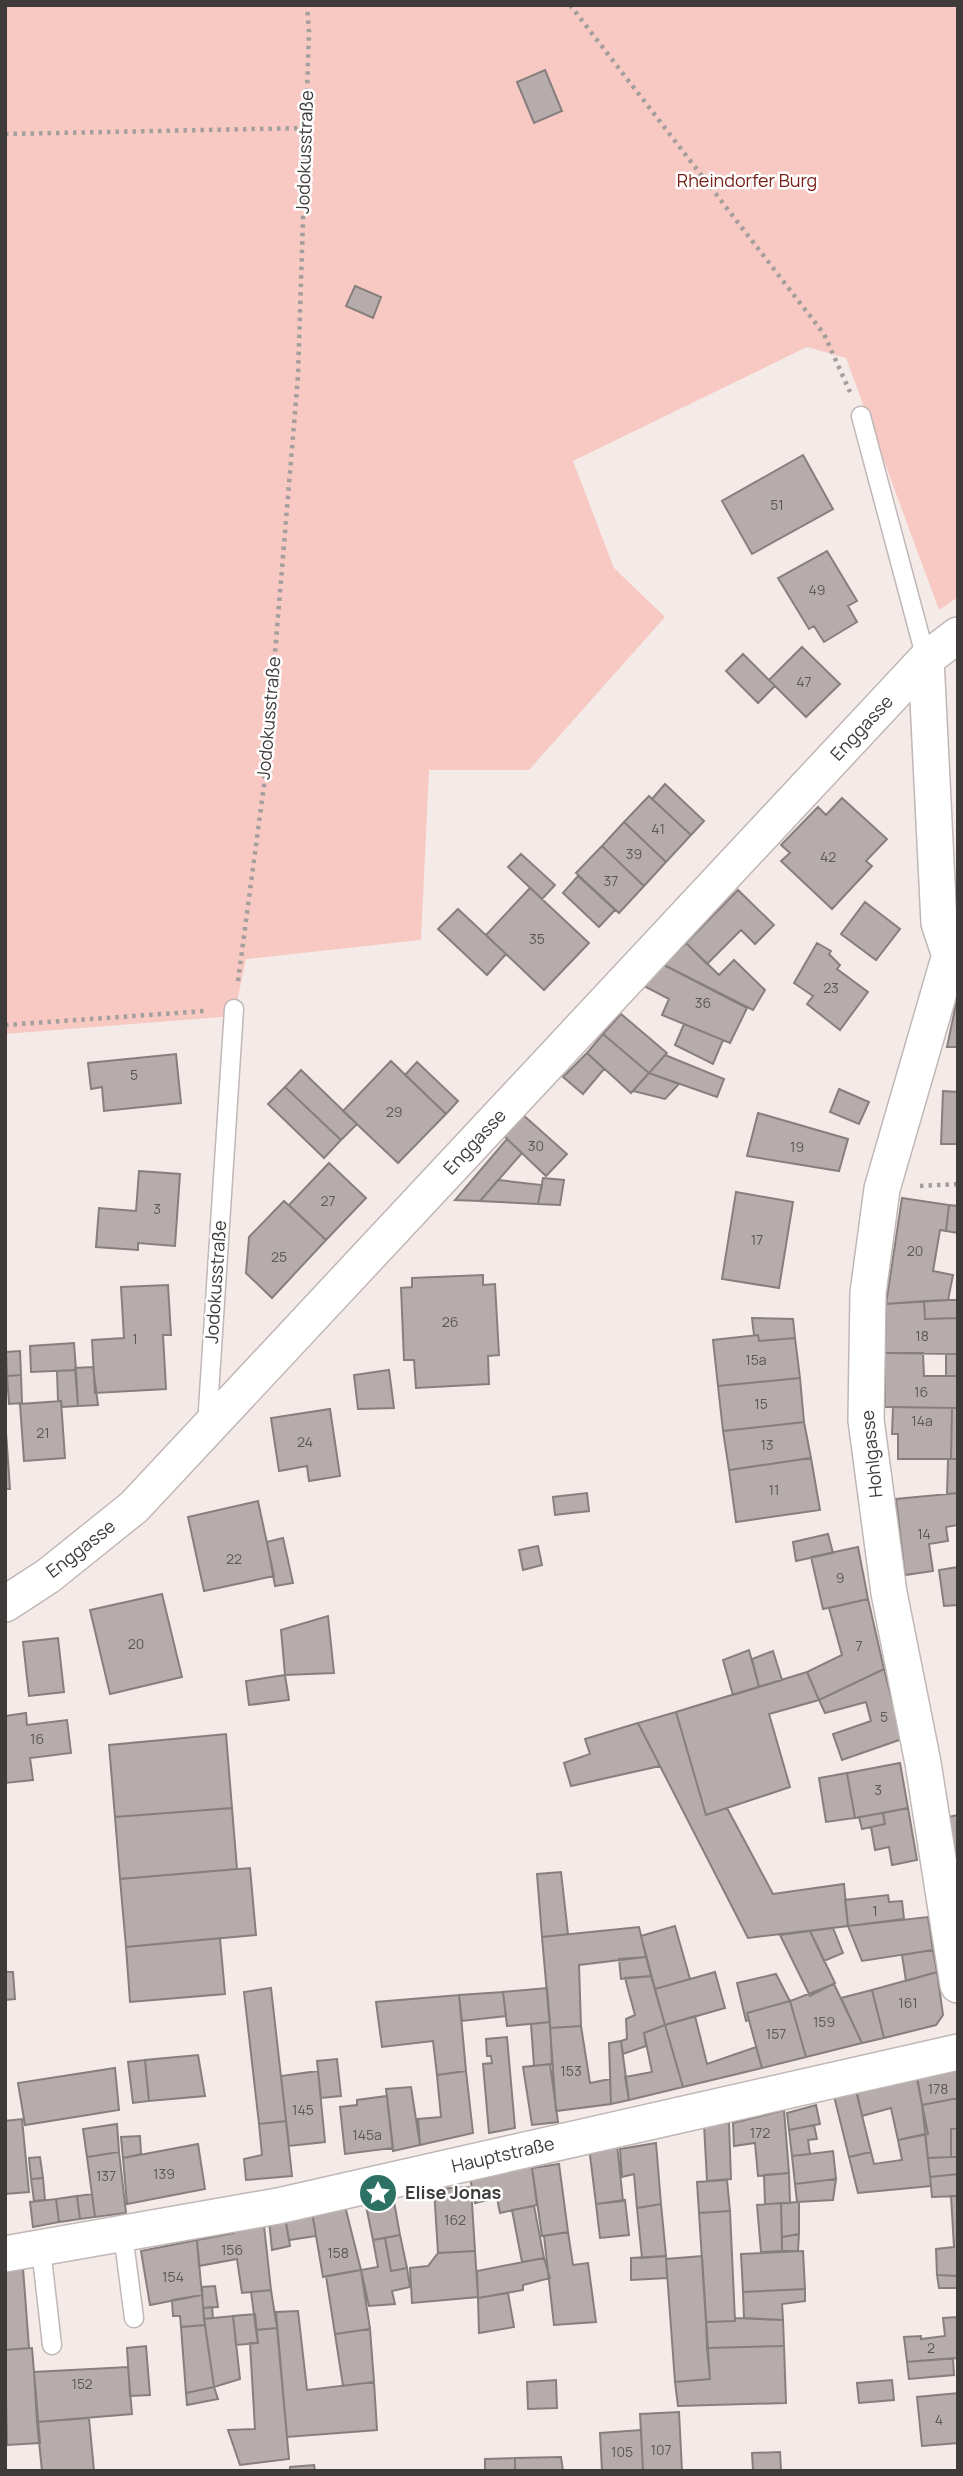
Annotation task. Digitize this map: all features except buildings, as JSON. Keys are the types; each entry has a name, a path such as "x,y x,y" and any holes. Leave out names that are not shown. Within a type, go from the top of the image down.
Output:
{"street":[{"name":"Enggasse","path":"5,1604 48,1576 134,1507 926,659 958,635"},
{"path":"926,659 939,923 953,940"},
{"name":"Hohlgasse","path":"953,940 882,1189 868,1293 866,1420 889,1593 923,1763 958,1985"},
{"name":"Hauptstraße","path":"5,2254 278,2206 958,2052"}],"lane":[{"path":"861,416 926,659"},
{"name":"Jodokusstraße","path":"206,1429 234,1009"},
{"path":"122,2234 134,2318"},
{"path":"41,2249 52,2345"}],"path":[{"name":"Jodokusstraße","path":"234,1009 264,785 297,390 306,128 307,5"},
{"path":"570,5 824,334 861,416"},
{"path":"5,134 306,128"},
{"path":"5,1025 234,1009"}],"green space":[{"name":"Rheindorfer Burg","path":"5,5 958,5 958,597 939,610 846,358 807,347 573,461 614,568 665,617 529,770 429,770 421,940 246,959 234,1016 5,1034"}],"place":[{"name":"Elise Jonas","path":"378,2193"}]}
